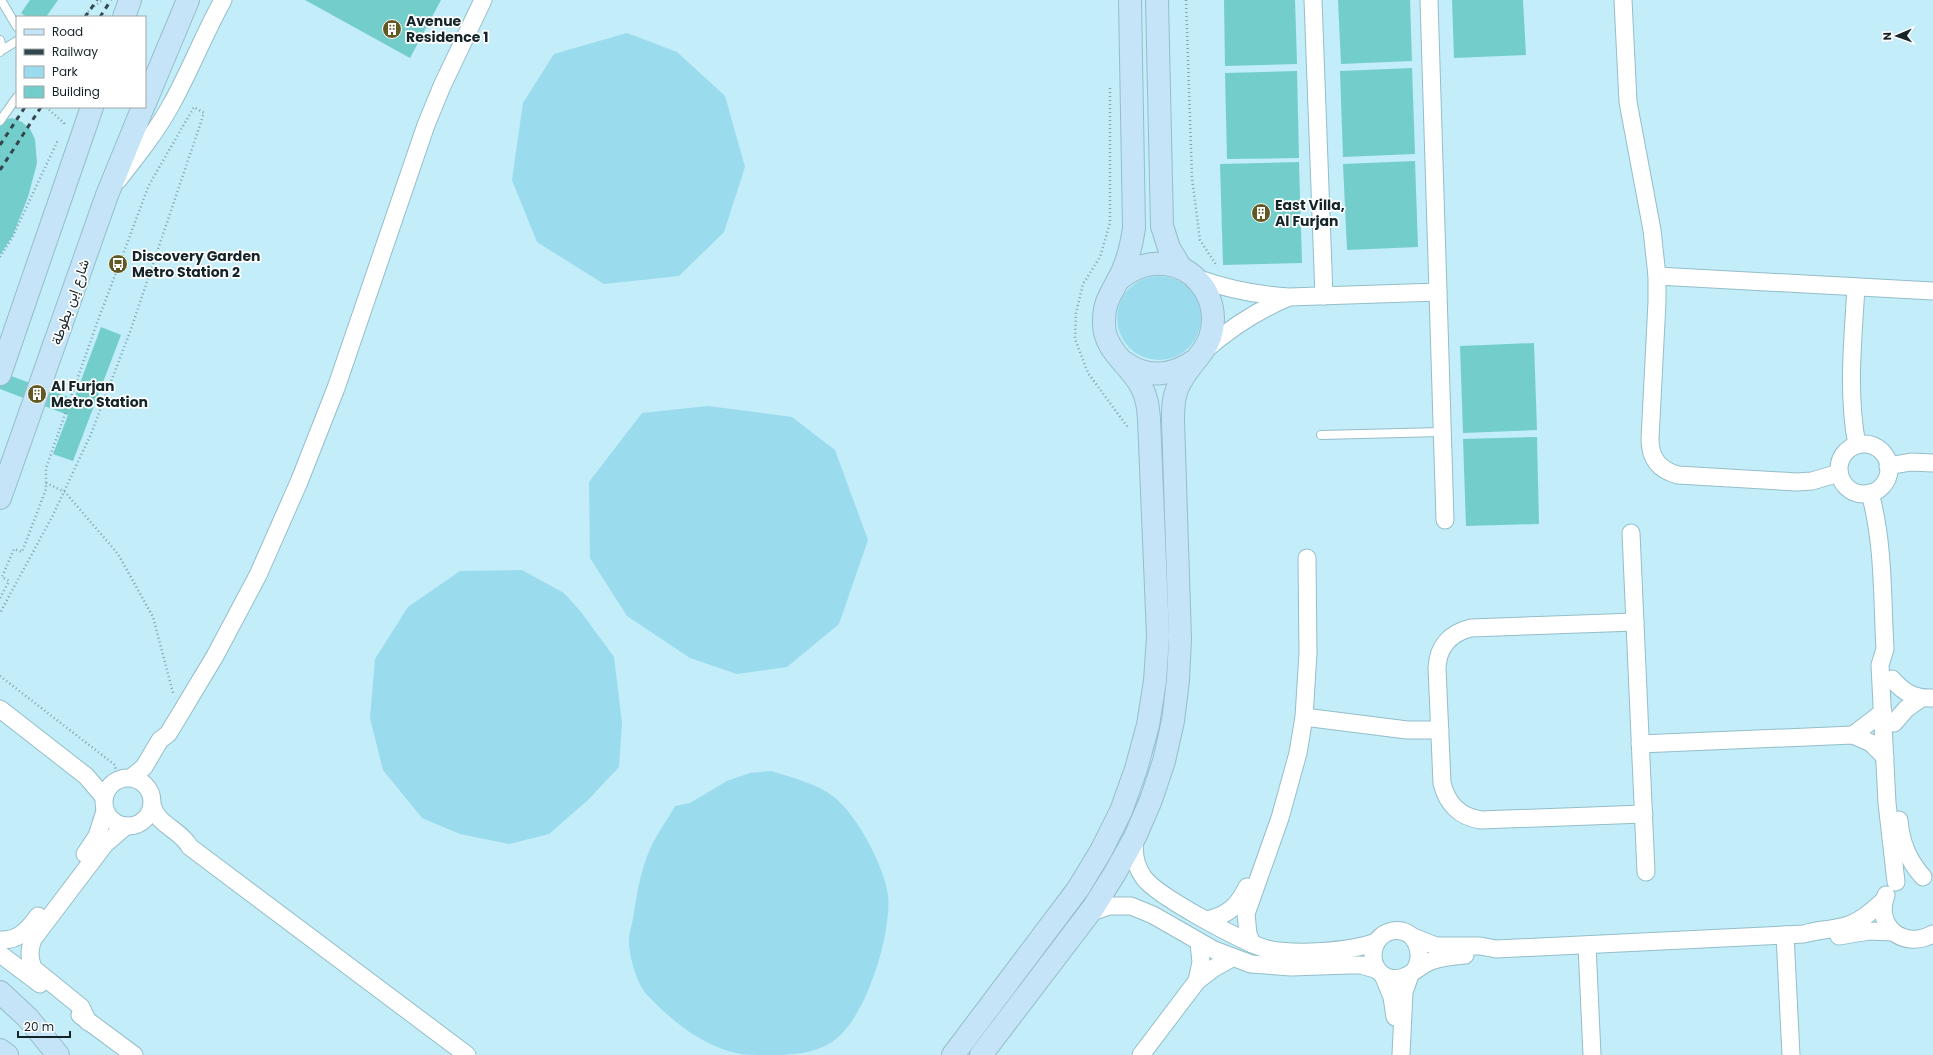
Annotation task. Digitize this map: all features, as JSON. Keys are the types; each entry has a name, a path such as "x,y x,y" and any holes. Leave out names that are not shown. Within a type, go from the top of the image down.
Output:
{"street":[{"path":"124,16 130,0"},
{"path":"146,101 188,0"},
{"path":"107,195 144,148 171,105 207,28 223,0"},
{"path":"0,940 12,940 28,930 93,843 100,829 104,804 111,784 144,767 160,740 168,734 179,716 215,656 244,602 287,509 353,340 426,125 442,86 483,0"},
{"path":"952,1055 1078,889 1101,851 1121,811 1136,769 1148,725 1155,681 1158,636 1147,400 1141,385 1108,341 1104,325 1104,309 1109,294 1118,280 1129,255 1134,228 1130,0"},
{"path":"980,1055 1088,913 1115,873 1135,837 1151,800 1164,760 1173,720 1178,680 1180,639 1173,420 1174,401 1178,387 1199,356 1212,331 1214,320 1209,297 1169,248 1162,226 1157,0"},
{"path":"1313,0 1324,296"},
{"path":"1429,0 1441,432 1445,520"},
{"path":"1623,0 1628,102 1652,230 1657,276 1650,439 1651,452 1656,463 1666,471 1678,475 1812,481 1839,473"},
{"name":"شارع إبن بطوطة","path":"0,498 107,195 144,108"},
{"path":"1,372 90,110"},
{"path":"1118,280 1132,270 1148,264 1170,264 1188,273 1232,290 1251,294 1289,297 1438,292"},
{"path":"1657,276 1933,291"},
{"path":"1856,287 1851,389 1853,427 1857,445"},
{"path":"1117,354 1136,370 1155,374 1173,372 1199,356 1234,326 1264,308 1289,297"},
{"path":"1865,444 1873,446 1886,458 1888,473 1882,486 1870,493 1856,493 1850,490 1845,486 1839,473 1841,459 1845,453 1857,445 1865,444"},
{"path":"1888,466 1910,462 1933,463"},
{"path":"1870,493 1876,516 1880,545 1885,649 1880,665 1889,717 1896,882"},
{"path":"1631,533 1646,872"},
{"path":"1252,944 1248,934 1246,914 1259,880 1263,862 1280,818 1290,786 1304,717 1308,653 1307,558"},
{"path":"1635,622 1471,628 1453,634 1440,649 1437,658 1440,730 1444,791 1447,799 1458,812 1473,819 1481,820 1644,814"},
{"path":"1885,649 1891,660 1892,679 1885,757 1892,802 1904,848 1915,868 1928,880"},
{"path":"1892,679 1905,692 1927,698"},
{"path":"1640,744 1853,735 1927,698"},
{"path":"0,709 86,776 114,822 130,826 149,827 180,845 190,847"},
{"path":"1304,717 1407,730 1440,730"},
{"path":"88,1022 81,1006 34,968 30,959 30,949 33,939 105,844 130,826 146,818 151,797 152,771 168,744 168,734"},
{"path":"1853,735 1871,743 1885,757"},
{"path":"124,778 139,780 151,797 161,821 181,836 190,847 467,1055"},
{"path":"1135,837 1135,858 1143,877 1149,885 1207,920 1252,944 1274,950 1296,952 1355,948 1376,942"},
{"path":"1207,920 1225,914 1234,909 1263,862"},
{"path":"1088,913 1109,906 1131,906 1142,910 1200,943 1232,958 1269,967 1361,965 1397,979 1442,958 1476,954 1496,949 1804,934 1842,927 1853,923 1872,911 1883,901 1886,894 1896,882 1909,876 1928,880"},
{"path":"1883,901 1884,918 1893,932"},
{"path":"1182,932 1192,911"},
{"path":"1401,1052 1396,1030 1392,997 1373,960 1373,947 1376,942 1386,932 1400,931 1436,946 1480,946 1496,949"},
{"path":"1804,934 1819,938 1869,931 1893,932 1908,940 1917,940 1933,934"},
{"path":"1785,935 1791,1055"},
{"path":"1401,1052 1404,992 1419,963 1420,949 1413,937"},
{"path":"1197,981 1201,962 1200,943"},
{"path":"1587,945 1592,1055"},
{"path":"0,954 88,1022 134,1055"},
{"path":"1141,1055 1197,981 1214,968 1232,958"},
{"path":"0,992 28,1018 58,1055"},
{"path":"0,1012 54,1055"},
{"path":"0,1050 7,1055"}],"lane":[{"path":"1,0 16,25"},
{"path":"0,40 1,51 16,42"},
{"path":"0,121 16,99"},
{"path":"1321,435 1441,432"}],"path":[{"path":"83,16 102,0"},
{"path":"1186,0 1192,178 1200,240 1232,290"},
{"path":"1110,80 1110,223 1100,257 1083,284 1076,313 1075,339 1088,373 1130,430 1132,435"},
{"path":"0,598 9,581 2,577 14,549 22,552 46,489 46,468 99,316 146,192 194,107 204,113 130,332 91,434 65,492 0,613"},
{"path":"47,108 64,124 64,128"},
{"path":"0,257 12,238 61,135"},
{"path":"46,483 65,492 118,554 153,617 179,716"},
{"path":"0,676 115,765 124,778"}],"green space":[{"path":"627,33 677,52 725,96 745,167 724,232 679,276 604,284 537,242 512,180 523,103 554,54"},
{"path":"1159,276 1175,279 1189,288 1198,302 1201,318 1198,334 1189,348 1175,357 1159,360 1143,357 1129,348 1120,334 1117,318 1120,302 1129,288 1143,279"},
{"path":"708,406 792,417 835,450 868,540 839,624 787,667 737,674 690,658 627,616 590,558 589,482 642,413"},
{"path":"522,570 564,593 581,612 614,657 622,723 619,767 588,800 549,834 509,844 460,834 422,818 383,770 370,718 375,659 408,607 460,571"},
{"path":"771,771 804,781 820,788 834,797 852,816 875,856 885,883 888,895 886,931 881,952 866,996 856,1015 844,1031 832,1042 818,1049 804,1053 781,1055 740,1054 728,1051 704,1041 663,1011 647,995 638,981 634,969 629,938 642,871 648,853 654,840 675,806 690,803 727,781 750,773"}],"building":[{"path":"30,0 58,0 47,16 26,16 21,13"},
{"name":"Avenue Residence 1","path":"305,0 441,0 410,58"},
{"path":"1224,0 1295,0 1297,64 1225,66"},
{"path":"1338,0 1410,0 1412,61 1341,64"},
{"path":"1452,0 1523,0 1526,55 1454,58"},
{"path":"1412,68 1415,154 1343,157 1340,71"},
{"path":"1297,71 1299,158 1227,159 1225,73"},
{"path":"12,118 22,122 30,129 35,139 37,163 28,197 13,235 0,255 0,121"},
{"path":"1415,161 1418,247 1347,250 1343,164"},
{"name":"East Villa, Al Furjan","path":"1299,162 1302,263 1223,265 1220,164"},
{"name":"Al Furjan Metro Station","path":"101,327 121,335 73,461 53,454 68,415 0,389 0,372 74,399"},
{"path":"1534,343 1537,430 1463,433 1460,346"},
{"path":"1537,437 1539,524 1466,526 1463,439"}],"railway":[{"path":"86,16 97,0"},
{"path":"101,16 111,0"},
{"path":"0,145 24,108"},
{"path":"0,170 40,108"}],"place":[{"name":"Avenue Residence 1","path":"392,29"},
{"name":"East Villa, Al Furjan","path":"1261,213"},
{"name":"Discovery Garden Metro Station 2","path":"118,264"},
{"name":"Al Furjan Metro Station","path":"37,394"}]}
